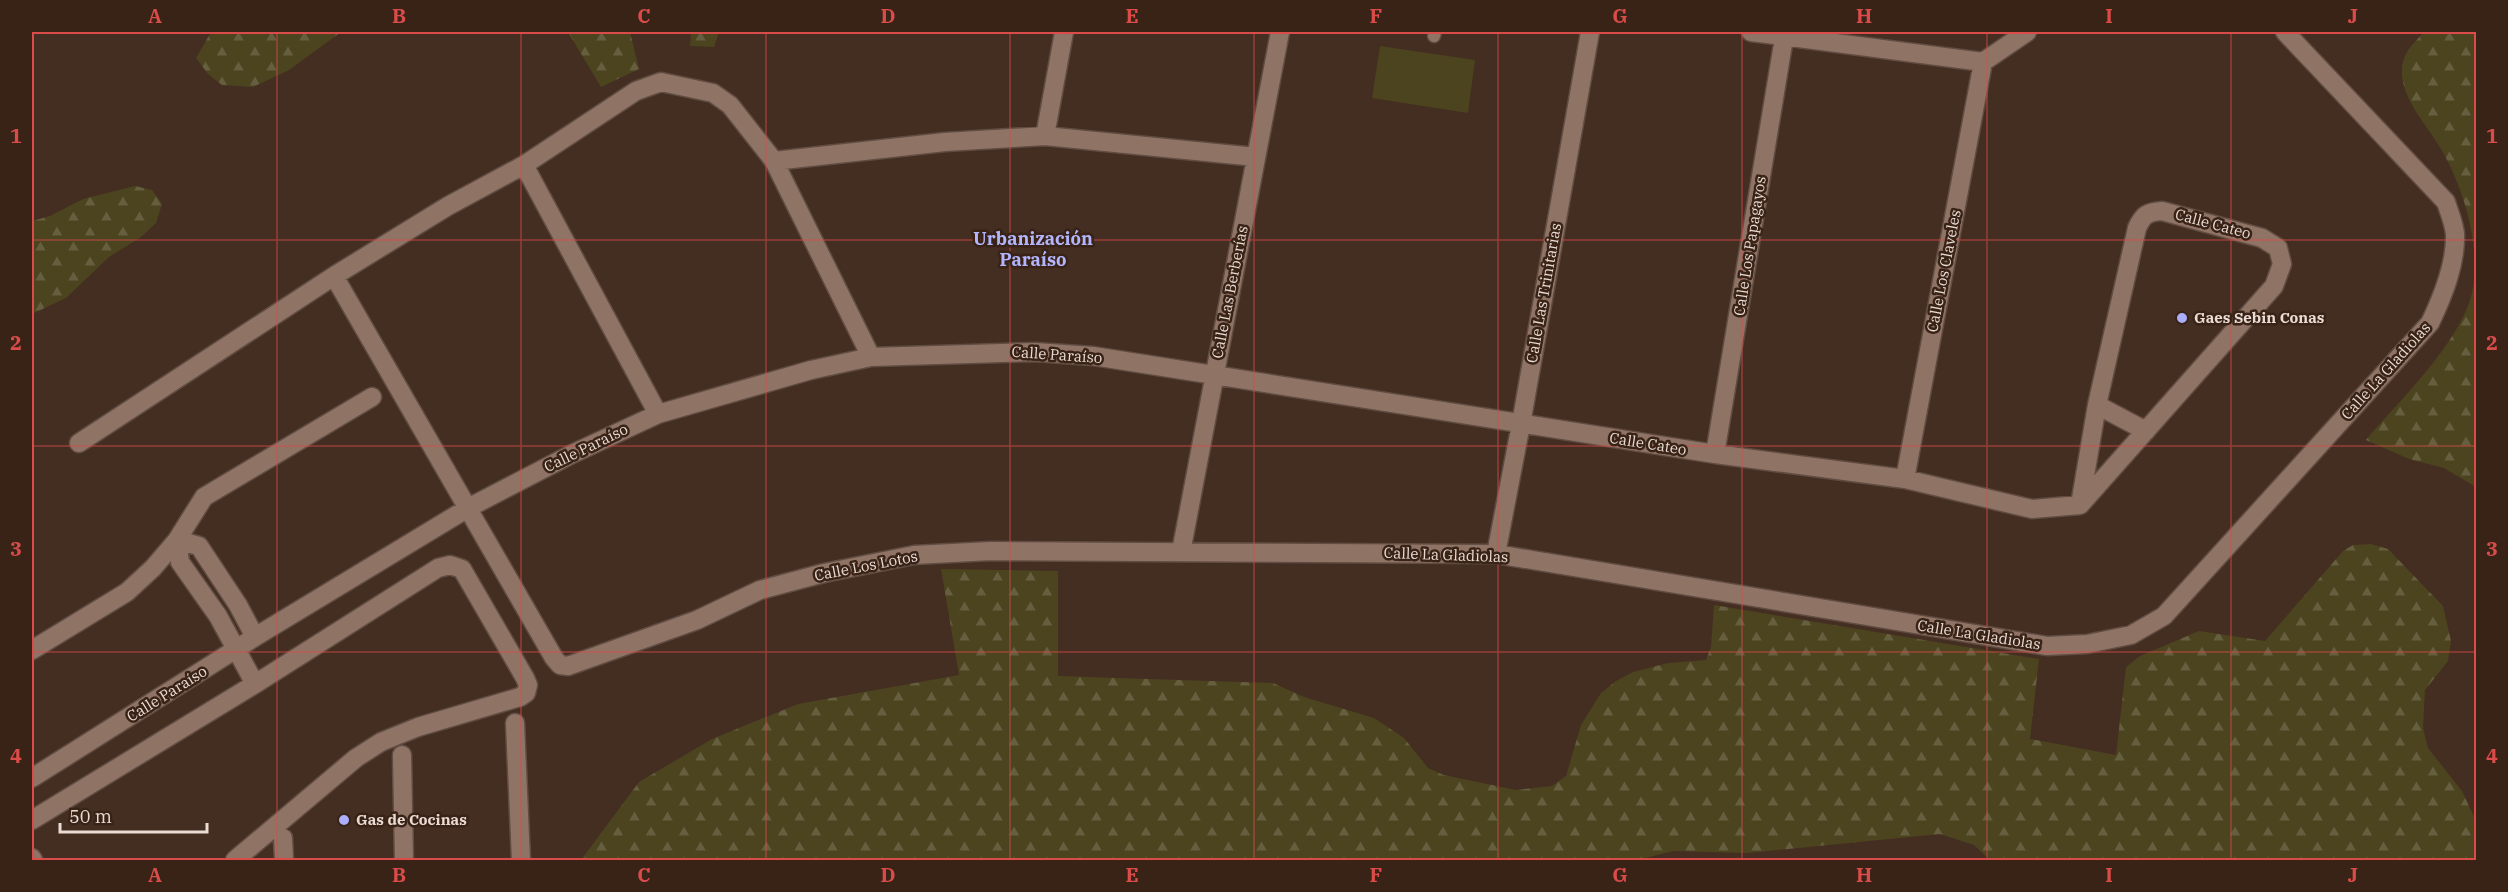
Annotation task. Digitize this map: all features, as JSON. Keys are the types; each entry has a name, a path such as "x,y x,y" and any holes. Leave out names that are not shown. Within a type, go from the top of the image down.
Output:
{"street":[{"path":"1045,136 1064,32"},
{"name":"Calle Las Berberías","path":"1181,552 1280,32"},
{"name":"Calle Las Trinitarias","path":"1496,554 1590,32"},
{"path":"1751,32 1983,62 2027,32"},
{"name":"Calle La Gladiolas","path":"1181,552 1496,554 2047,646 2087,644 2131,635 2164,615 2430,323 2443,296 2453,258 2455,232 2446,202 2285,32"},
{"name":"Calle Los Papagayos","path":"1715,454 1784,38"},
{"name":"Calle Los Claveles","path":"1905,479 1983,62"},
{"path":"79,443 334,276 448,206 524,165 636,91 661,82 713,93 730,105 774,161 871,357"},
{"path":"774,161 945,142 1045,136 1256,157"},
{"path":"524,165 658,414"},
{"name":"Calle Cateo","path":"1215,374 1715,454 1905,479 2032,509 2080,505 2274,286 2282,264 2278,248 2262,238 2162,211 2148,212 2137,228 2097,405 2080,505"},
{"path":"334,276 468,508"},
{"name":"Calle Paraíso","path":"32,778 255,637 468,508 572,454 658,414 811,370 871,357 1035,352 1093,356 1215,374"},
{"path":"32,648 127,592 153,568 177,540 204,496 372,397"},
{"path":"2097,405 2146,431"},
{"name":"Calle Los Lotos","path":"468,508 554,658 560,665 568,666 697,620 760,590 824,573 914,555 991,551 1181,552"},
{"path":"177,540 199,546 255,637"},
{"path":"177,540 180,562 218,616 255,684"},
{"path":"187,572 207,557"},
{"path":"32,820 255,684 438,568 450,565 462,569 528,685 526,693 520,698 418,727 381,742 356,758 235,861"},
{"path":"515,723 521,861"},
{"path":"402,755 404,861"},
{"path":"283,838 284,861"}],"green space":[{"path":"211,32 341,32 289,70 253,87 222,85 208,74 196,58"},
{"path":"568,32 630,32 639,69 601,87"},
{"path":"691,32 719,32 714,47 690,46"},
{"path":"2424,32 2476,32 2476,487 2444,468 2409,459 2366,440 2442,351 2455,332 2472,293 2475,257 2464,200 2441,149 2410,101 2403,80 2404,58"},
{"path":"1380,46 1475,60 1468,113 1372,98"},
{"path":"135,186 152,190 162,204 156,223 141,237 109,257 66,298 32,314 32,221 50,216 83,199"},
{"path":"2371,544 2388,549 2443,606 2451,641 2448,661 2425,690 2423,728 2428,748 2462,791 2476,821 2476,860 1990,860 1974,845 1940,834 1747,853 1673,851 1638,860 581,860 639,782 712,739 798,704 959,675 941,569 1058,571 1058,676 1273,683 1304,697 1374,718 1404,738 1428,768 1444,775 1516,790 1552,786 1566,776 1581,725 1601,693 1616,681 1633,672 1668,663 1706,660 1711,647 1714,605 2039,659 2030,739 2116,755 2126,667 2140,656 2199,631 2265,641 2343,551 2353,545"}],"place":[{"name":"Gaes Sebin Conas","path":"2182,318"},
{"name":"Gas de Cocinas","path":"344,820"}],"district":[{"name":"Urbanización Paraíso","path":"1033,249"}]}
